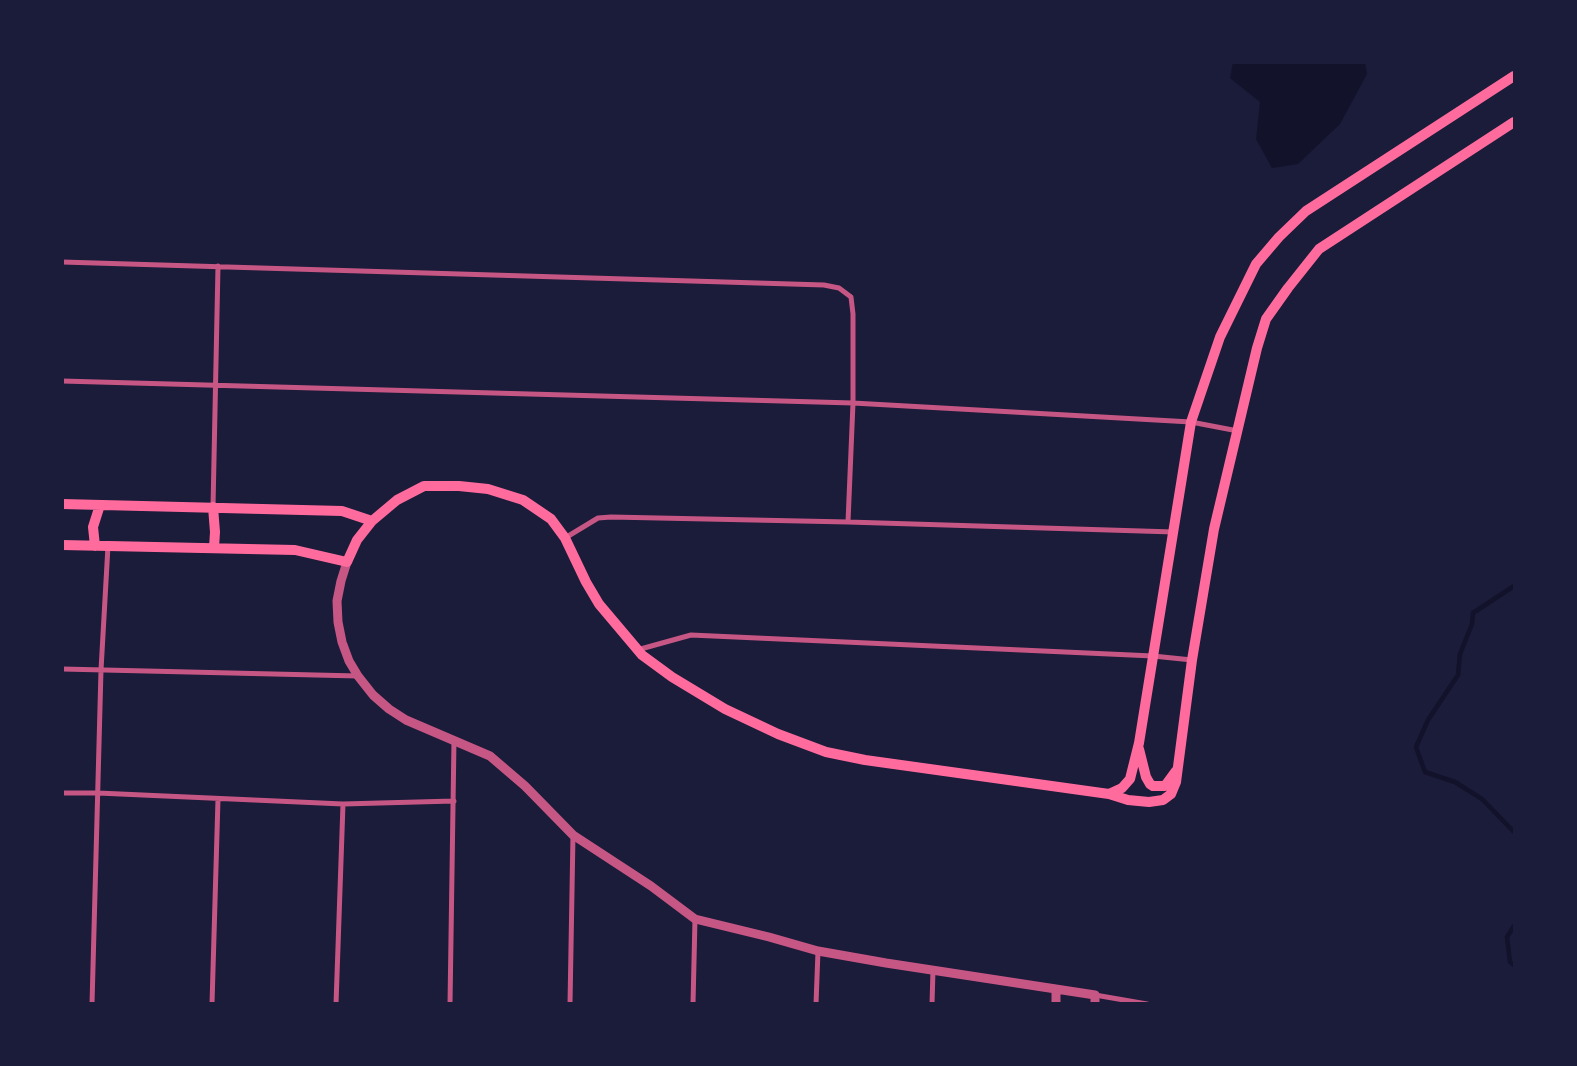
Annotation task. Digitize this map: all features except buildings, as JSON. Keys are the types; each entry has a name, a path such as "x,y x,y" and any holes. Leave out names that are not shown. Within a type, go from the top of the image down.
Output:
{"main road":[{"path":"1109,794 1122,788 1130,778 1139,746 1191,422 1220,337 1256,264 1278,237 1306,211 1514,76"},
{"path":"62,545 295,550 347,562 357,540 372,521 397,500 424,486 459,486 488,489 523,500 551,519 565,538 599,604 638,650 672,677 725,709 778,734 826,752 865,760 1109,794 1128,800 1149,802 1163,800 1171,794 1176,782 1192,660 1214,529 1257,348 1266,319 1319,249 1514,122"},
{"path":"62,504 342,511 372,521"},
{"path":"95,546 93,527 100,505"},
{"path":"213,508 216,532 214,548"},
{"path":"1139,746 1146,776 1153,786 1165,786 1172,778 1178,766"}],"street":[{"path":"62,262 824,285 839,288 851,297 853,314 853,403 848,522"},
{"path":"213,508 218,266"},
{"path":"62,381 853,403 1191,422 1238,430"},
{"path":"565,538 598,518 611,517 1174,532"},
{"path":"92,1004 102,670 108,546"},
{"path":"347,562 340,581 337,602 338,622 342,642 349,661 373,695 406,720 490,756 525,786 573,835 651,886 695,919 818,951 1056,989 1095,999 1147,1004"},
{"path":"638,650 691,635 1153,656 1192,660"},
{"path":"62,669 358,676"},
{"path":"450,1004 454,740"},
{"path":"62,793 343,804 454,801"},
{"path":"212,1004 218,799"},
{"path":"336,1004 343,804"},
{"path":"570,1004 573,835"},
{"path":"693,1004 695,919"},
{"path":"816,1004 818,951"},
{"path":"932,1004 933,970"},
{"path":"1056,989 1056,1004"}],"shaded area":[{"path":"1233,62 1365,63 1367,74 1340,124 1298,164 1272,168 1256,139 1260,102 1230,78"}],"waterway":[{"path":"1514,586 1473,613 1472,624 1460,654 1458,675 1428,720 1416,747 1425,772 1455,782 1482,799 1514,832"},
{"path":"1514,926 1507,937 1510,962 1514,965"}]}
